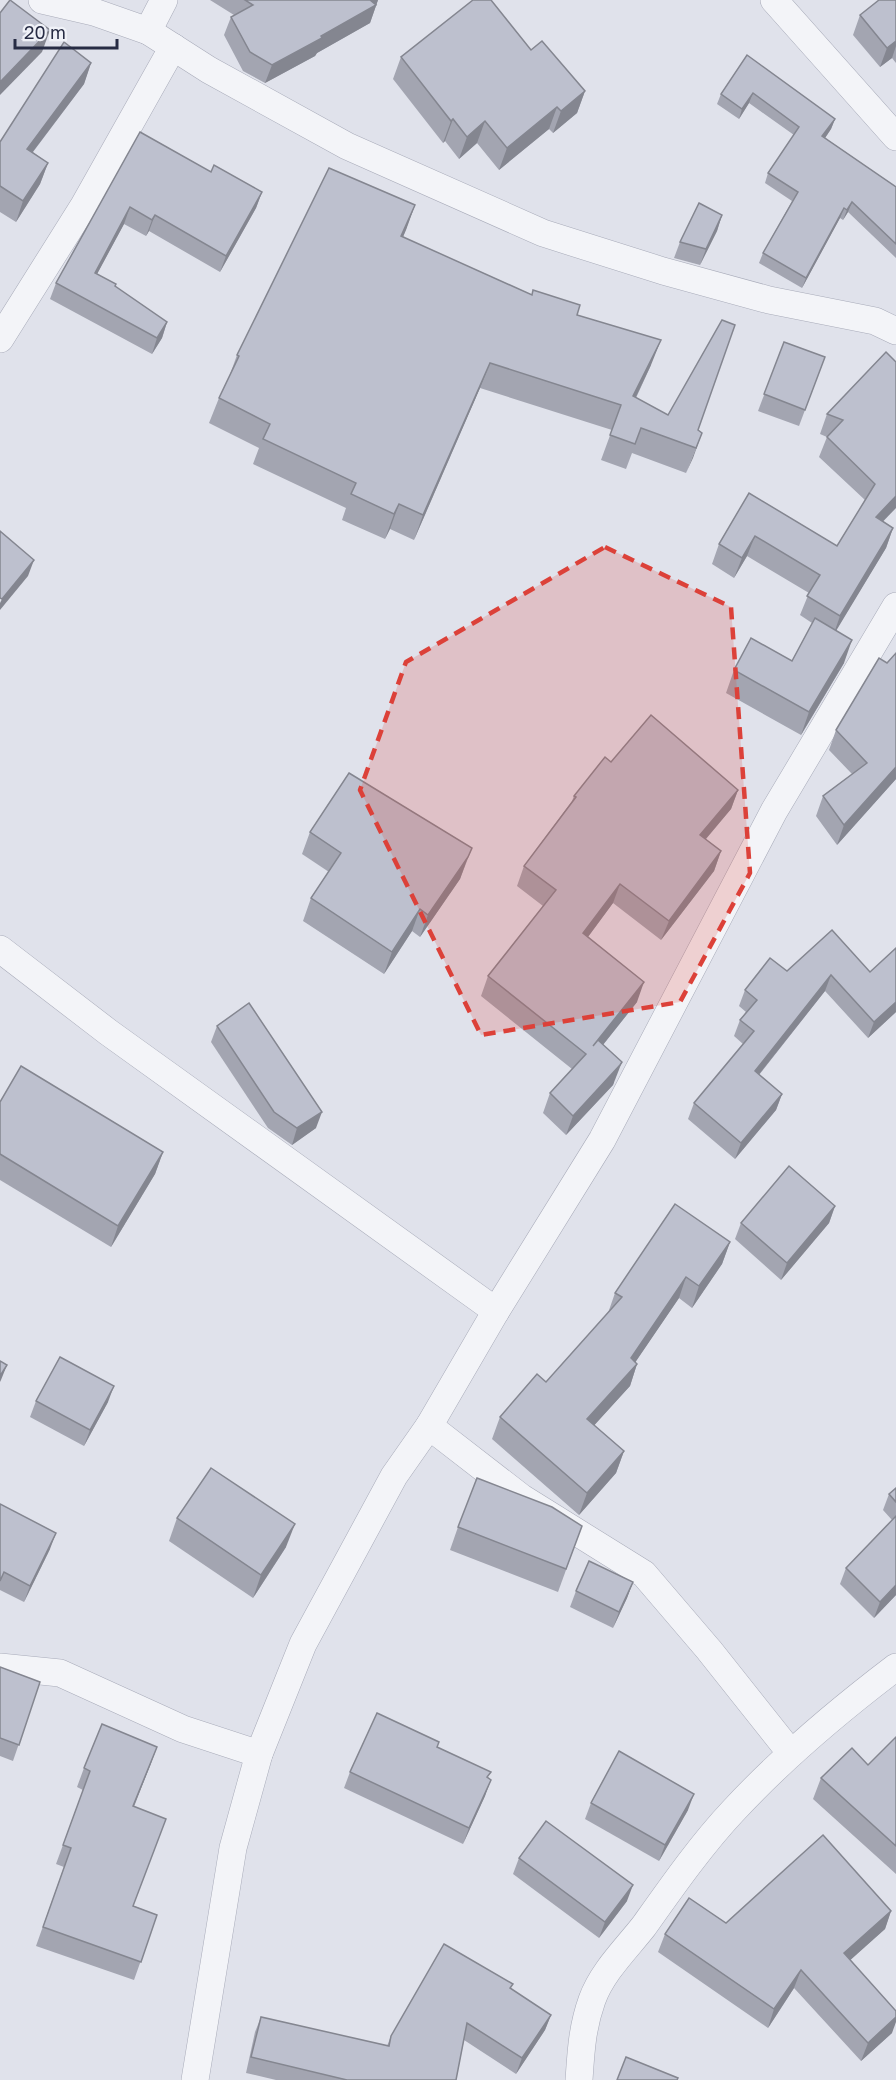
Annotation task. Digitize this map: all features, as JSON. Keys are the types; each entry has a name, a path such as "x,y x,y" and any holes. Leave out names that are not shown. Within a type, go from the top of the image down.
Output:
{"street":[{"path":"42,0 94,12 148,31 209,70 347,146 543,233 663,271 769,300 875,321 896,331"},
{"path":"148,31 164,0"},
{"path":"774,0 896,137"},
{"path":"0,339 83,207 173,47"},
{"path":"195,2080 233,1848 259,1754 303,1644 394,1476 429,1426 496,1311 602,1140 774,811 896,606"},
{"path":"0,949 108,1032 496,1311"},
{"path":"429,1426 522,1498 644,1574 709,1650 790,1752"},
{"path":"0,1667 60,1673 183,1729 259,1754"},
{"path":"579,2080 581,2035 592,1998 609,1970 731,1812 790,1752 896,1667"}],"highlighted area":[{"path":"605,547 731,607 750,873 680,1002 481,1035 360,790 406,662"}],"building":[{"path":"10,0 50,30 0,82 0,13"},
{"path":"245,0 370,0 376,5 272,65 250,52 231,17 253,5"},
{"path":"473,0 491,0 531,50 542,41 585,91 561,111 557,107 507,148 485,121 467,137 453,119 451,121 401,57"},
{"path":"879,0 896,0 896,41 887,48 860,15"},
{"path":"64,42 91,63 27,149 48,163 23,201 0,186 0,142"},
{"path":"747,55 835,119 822,136 896,187 896,244 852,202 847,210 844,208 806,278 763,253 798,192 768,173 799,127 753,93 742,109 721,94"},
{"path":"140,132 211,172 214,165 262,192 226,256 155,215 152,220 130,207 95,273 116,284 115,286 167,322 157,338 56,283"},
{"path":"329,168 415,205 401,236 532,295 533,290 580,305 577,315 661,340 633,396 668,415 722,320 735,325 698,430 702,433 696,448 641,428 635,444 610,435 621,405 490,363 423,515 399,504 394,514 351,494 356,483 263,439 270,424 219,398 239,356 237,355"},
{"path":"699,203 722,215 706,249 680,242"},
{"path":"784,342 825,357 805,410 764,394"},
{"path":"886,352 896,362 896,496 876,517 893,528 840,616 807,596 820,575 755,536 742,558 719,544 749,493 837,546 875,484 827,437 843,420 827,414"},
{"path":"0,531 34,560 2,599 0,598"},
{"path":"815,618 852,640 809,712 734,670 751,638 792,661"},
{"path":"896,653 896,767 844,825 823,796 867,763 836,730 879,658 887,663"},
{"path":"651,715 738,790 700,835 721,851 669,921 620,884 583,933 644,982 593,1046 598,1040 622,1062 573,1116 550,1093 586,1054 488,976 556,890 524,866 605,757 611,762"},
{"path":"349,773 472,848 428,915 420,909 392,952 311,898 341,853 310,832"},
{"path":"832,930 870,972 896,948 896,1002 874,1022 831,975 755,1071 782,1094 741,1143 694,1103 754,1031 740,1020 757,1000 745,990 770,958 787,971"},
{"path":"249,1003 322,1112 297,1128 274,1112 217,1026"},
{"path":"21,1066 163,1152 118,1226 0,1154 0,1102"},
{"path":"789,1166 835,1206 787,1263 741,1223"},
{"path":"675,1204 730,1242 699,1286 686,1277 631,1358 637,1364 587,1419 624,1451 587,1493 500,1417 537,1374 546,1382 622,1297 615,1293"},
{"path":"60,1357 114,1386 90,1430 36,1401"},
{"path":"0,1361 7,1365 0,1376"},
{"path":"211,1468 295,1524 261,1575 177,1518"},
{"path":"477,1478 552,1507 582,1526 566,1569 458,1527"},
{"path":"896,1488 896,1502 889,1494"},
{"path":"0,1504 56,1533 30,1586 4,1572 0,1581"},
{"path":"896,1516 896,1585 880,1602 846,1568"},
{"path":"589,1561 633,1582 619,1612 576,1591"},
{"path":"0,1667 40,1682 19,1745 0,1738"},
{"path":"377,1713 439,1742 437,1747 491,1772 487,1777 491,1780 469,1828 350,1772"},
{"path":"102,1724 157,1747 133,1806 166,1819 133,1906 157,1915 141,1962 43,1927 71,1848 63,1845 90,1771 84,1768"},
{"path":"896,1737 896,1846 821,1778 852,1748 868,1765"},
{"path":"619,1751 694,1794 665,1845 591,1803"},
{"path":"546,1821 633,1885 605,1922 519,1858"},
{"path":"823,1835 891,1911 844,1953 896,2011 896,2017 868,2043 801,1970 774,2009 665,1934 689,1898 726,1923"},
{"path":"444,1944 513,1984 510,1988 551,2015 522,2058 467,2023 456,2080 347,2080 251,2057 261,2017 389,2046 391,2036"},
{"path":"626,2057 678,2078 677,2080 617,2080"}]}
